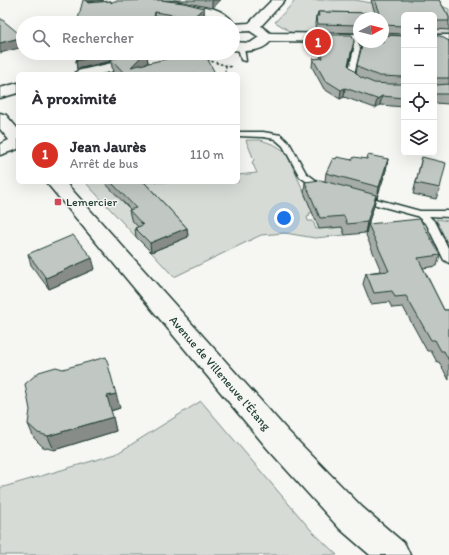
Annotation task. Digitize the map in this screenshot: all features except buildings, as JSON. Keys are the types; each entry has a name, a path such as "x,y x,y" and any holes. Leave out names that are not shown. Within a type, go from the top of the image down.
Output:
{"street":[{"path":"252,28 279,0"},
{"path":"162,2 207,11 220,16"},
{"path":"240,28 252,28 262,32 266,37"},
{"path":"266,37 353,38"},
{"path":"240,51 256,46 265,40 266,37"},
{"path":"437,39 449,39"},
{"path":"91,72 143,60"},
{"path":"0,93 16,89"},
{"path":"0,118 16,138"},
{"path":"0,150 16,144"},
{"name":"Avenue de Villeneuve l'Étang","path":"56,184 277,439 351,518 394,555"}],"lane":[{"path":"357,48 351,74 362,85"},
{"path":"240,134 270,135 279,138 286,144 302,174 308,180 327,189"},
{"path":"353,196 420,214 449,214"},
{"path":"420,214 431,222 449,260"}],"path":[{"path":"208,60 236,68"}],"shaded area":[{"path":"296,0 355,0 394,7 441,6 449,9 449,35 437,35 437,12 401,12 401,35 389,34 389,12 353,12 353,34 291,33 275,22"},
{"path":"246,140 261,140 275,145 286,152 307,199 324,211 309,213 310,216 307,217 308,221 313,221 316,229 342,227 345,235 315,238 285,233 261,235 174,277 151,252 187,237 131,219 144,233 136,237 87,184 240,184 240,175 257,173 252,162 254,160"},
{"path":"436,219 449,221 449,246 448,245"},
{"path":"201,401 311,530 337,555 0,555 0,488 116,454"}],"place":[{"name":"Jean Jaurès","path":"318,42"},
{"name":"Lemercier","path":"58,202"}]}
